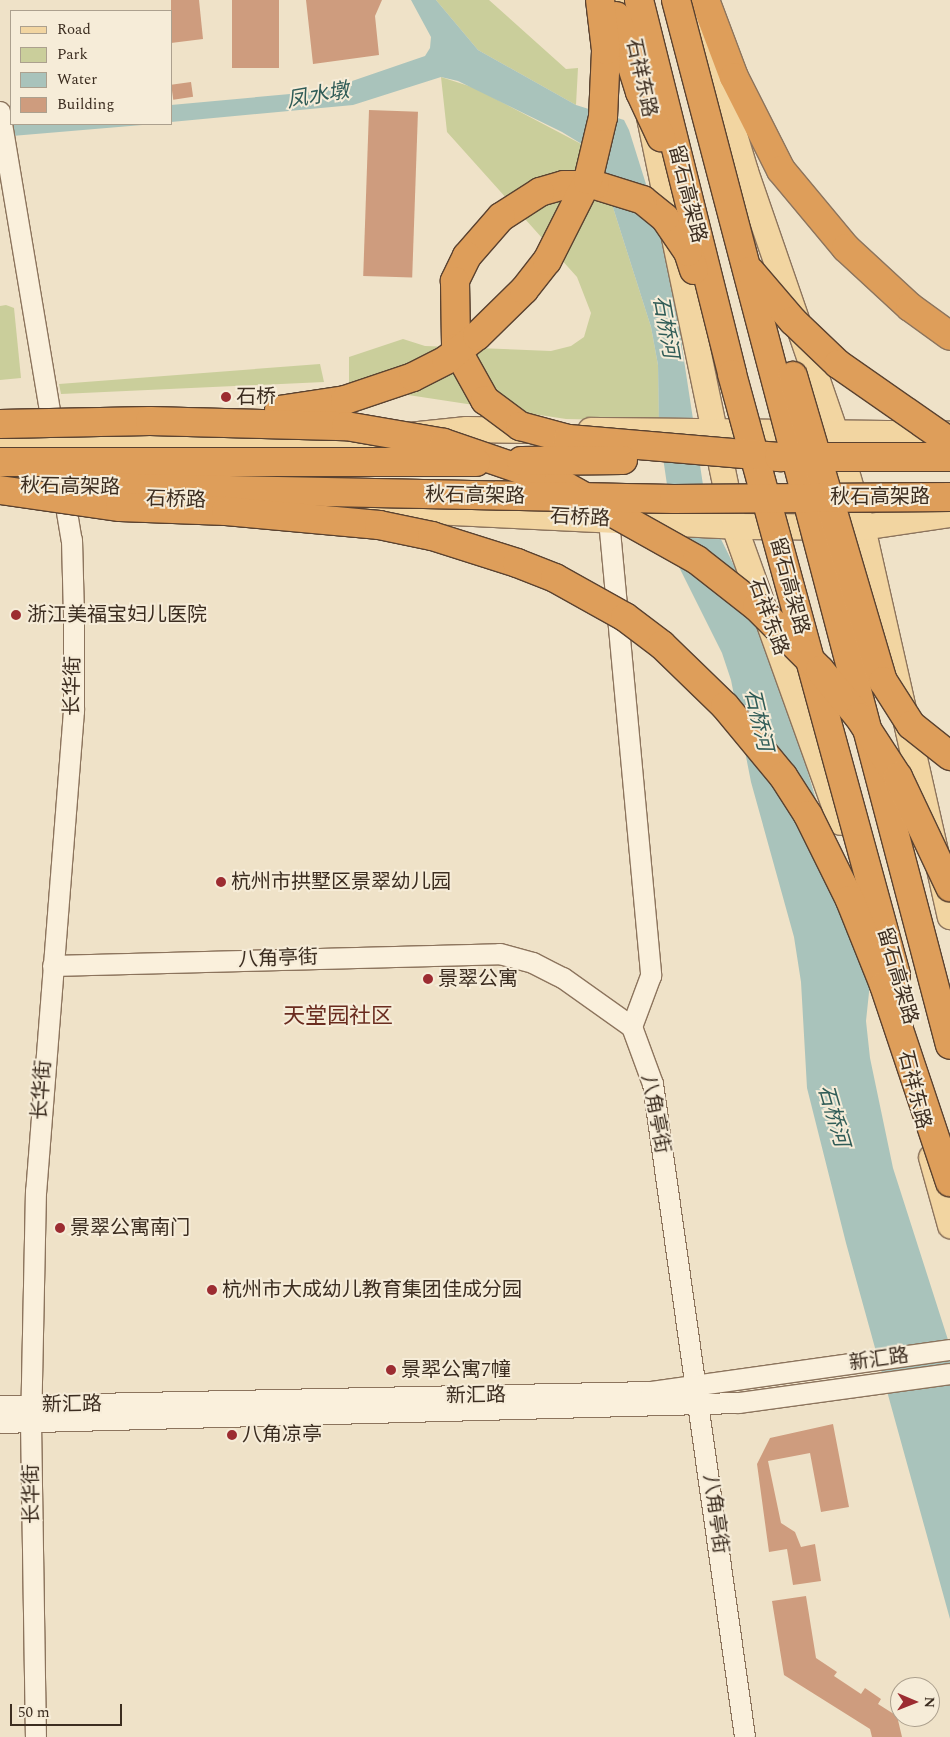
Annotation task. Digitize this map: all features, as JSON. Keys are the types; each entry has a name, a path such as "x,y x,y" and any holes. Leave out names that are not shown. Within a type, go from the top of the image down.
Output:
{"highway":[{"path":"150,421 308,408 384,388 446,360 502,313 547,261 588,180 603,117 606,50 600,0"},
{"path":"612,0 630,66 654,124 700,200 754,277 838,364 950,442"},
{"name":"留石高架路","path":"639,0 785,573 950,1169"},
{"name":"留石高架路","path":"676,0 709,133 950,1045"},
{"path":"705,0 734,77 781,170 846,248 910,308 950,336"},
{"path":"709,133 758,253 878,667 911,726 950,756"},
{"path":"779,457 759,455 750,454 740,453 730,452 690,447 568,439 520,426 485,400 456,348 454,289 467,256 481,236 516,204 564,185 595,185 622,191 644,200 665,218 688,252 698,282 727,394 738,441 741,451 743,460 750,488 758,516 785,573"},
{"path":"0,424 150,421 346,426 402,434 526,468 628,518 730,585 820,670 859,717 898,778 950,887"},
{"name":"秋石高架路","path":"0,462 950,457"},
{"path":"0,488 120,507 317,518 432,536 555,578 625,617 681,661 725,706 783,776 808,815 850,900 884,986 950,1182"},
{"name":"秋石高架路","path":"0,488 674,499 950,497"},
{"path":"674,499 793,514 950,514"}],"main road":[{"name":"石祥东路","path":"624,0 706,431 730,526 832,792 950,1225"},
{"path":"693,0 745,171 835,433 862,527 950,916"},
{"path":"0,445 332,443 466,429 950,434"},
{"name":"石桥路","path":"0,499 138,498 730,526 862,527 950,514"}],"street":[{"name":"长华街","path":"0,112 10,157 72,540 74,711 36,1191 32,1414 36,1737"},
{"path":"608,520 651,976 632,1027"},
{"name":"八角亭街","path":"53,966 500,954 532,963 563,978 632,1027 653,1084 700,1405 745,1737"},
{"name":"新汇路","path":"0,1423 32,1414 651,1392 950,1350"},
{"name":"新汇路","path":"0,1406 32,1414 700,1405 867,1386 950,1374"}],"green space":[{"path":"436,0 489,0 566,69 578,68 576,105 478,50"},
{"path":"441,77 475,88 585,146 603,176 651,327 658,365 659,421 566,419 349,386 349,357 403,339 425,346 551,351 571,346 584,337 591,313 577,277 447,132"},
{"path":"6,305 14,308 21,378 0,380 0,306"},
{"path":"320,364 324,382 61,394 59,384"}],"water":[{"path":"411,0 436,0 478,50 576,105 624,120 629,130 677,283 682,347 707,511 766,630 870,983 866,1021 870,1058 893,1168 950,1346 950,1619 846,1243 807,1088 801,982 794,937 751,782 731,680 722,653 679,567 659,430 658,365 651,327 603,176 585,146 562,132 458,81 441,77 353,105 172,122 172,105 323,91 425,56 430,48 431,37"},
{"path":"10,125 142,125 0,137"}],"building":[{"path":"171,0 199,0 203,39 172,43"},
{"path":"232,0 279,0 279,68 232,68"},
{"path":"306,0 382,0 375,16 379,55 313,64"},
{"path":"191,82 193,97 173,100 172,85"},
{"path":"369,110 418,112 412,278 363,276"},
{"path":"833,1424 849,1507 821,1512 810,1453 768,1461 781,1523 795,1532 801,1547 815,1544 821,1581 793,1585 787,1549 769,1552 757,1464 770,1438"},
{"path":"806,1596 816,1658 837,1672 834,1676 861,1694 865,1688 881,1699 878,1704 890,1712 890,1727 900,1727 902,1737 872,1737 870,1729 784,1675 772,1601"}],"place":[{"name":"石桥","path":"226,397"},
{"name":"浙江美福宝妇儿医院","path":"16,615"},
{"name":"杭州市拱墅区景翠幼儿园","path":"221,882"},
{"name":"景翠公寓","path":"428,979"},
{"name":"景翠公寓南门","path":"60,1228"},
{"name":"杭州市大成幼儿教育集团佳成分园","path":"212,1290"},
{"name":"景翆公寓7幢","path":"391,1370"},
{"name":"八角凉亭","path":"232,1435"}],"district":[{"name":"天堂园社区","path":"338,1017"}],"water label":[{"name":"凤水墩","path":"318,96"},
{"name":"石桥河","path":"665,327"},
{"name":"石桥河","path":"758,720"},
{"name":"石桥河","path":"833,1116"}]}
